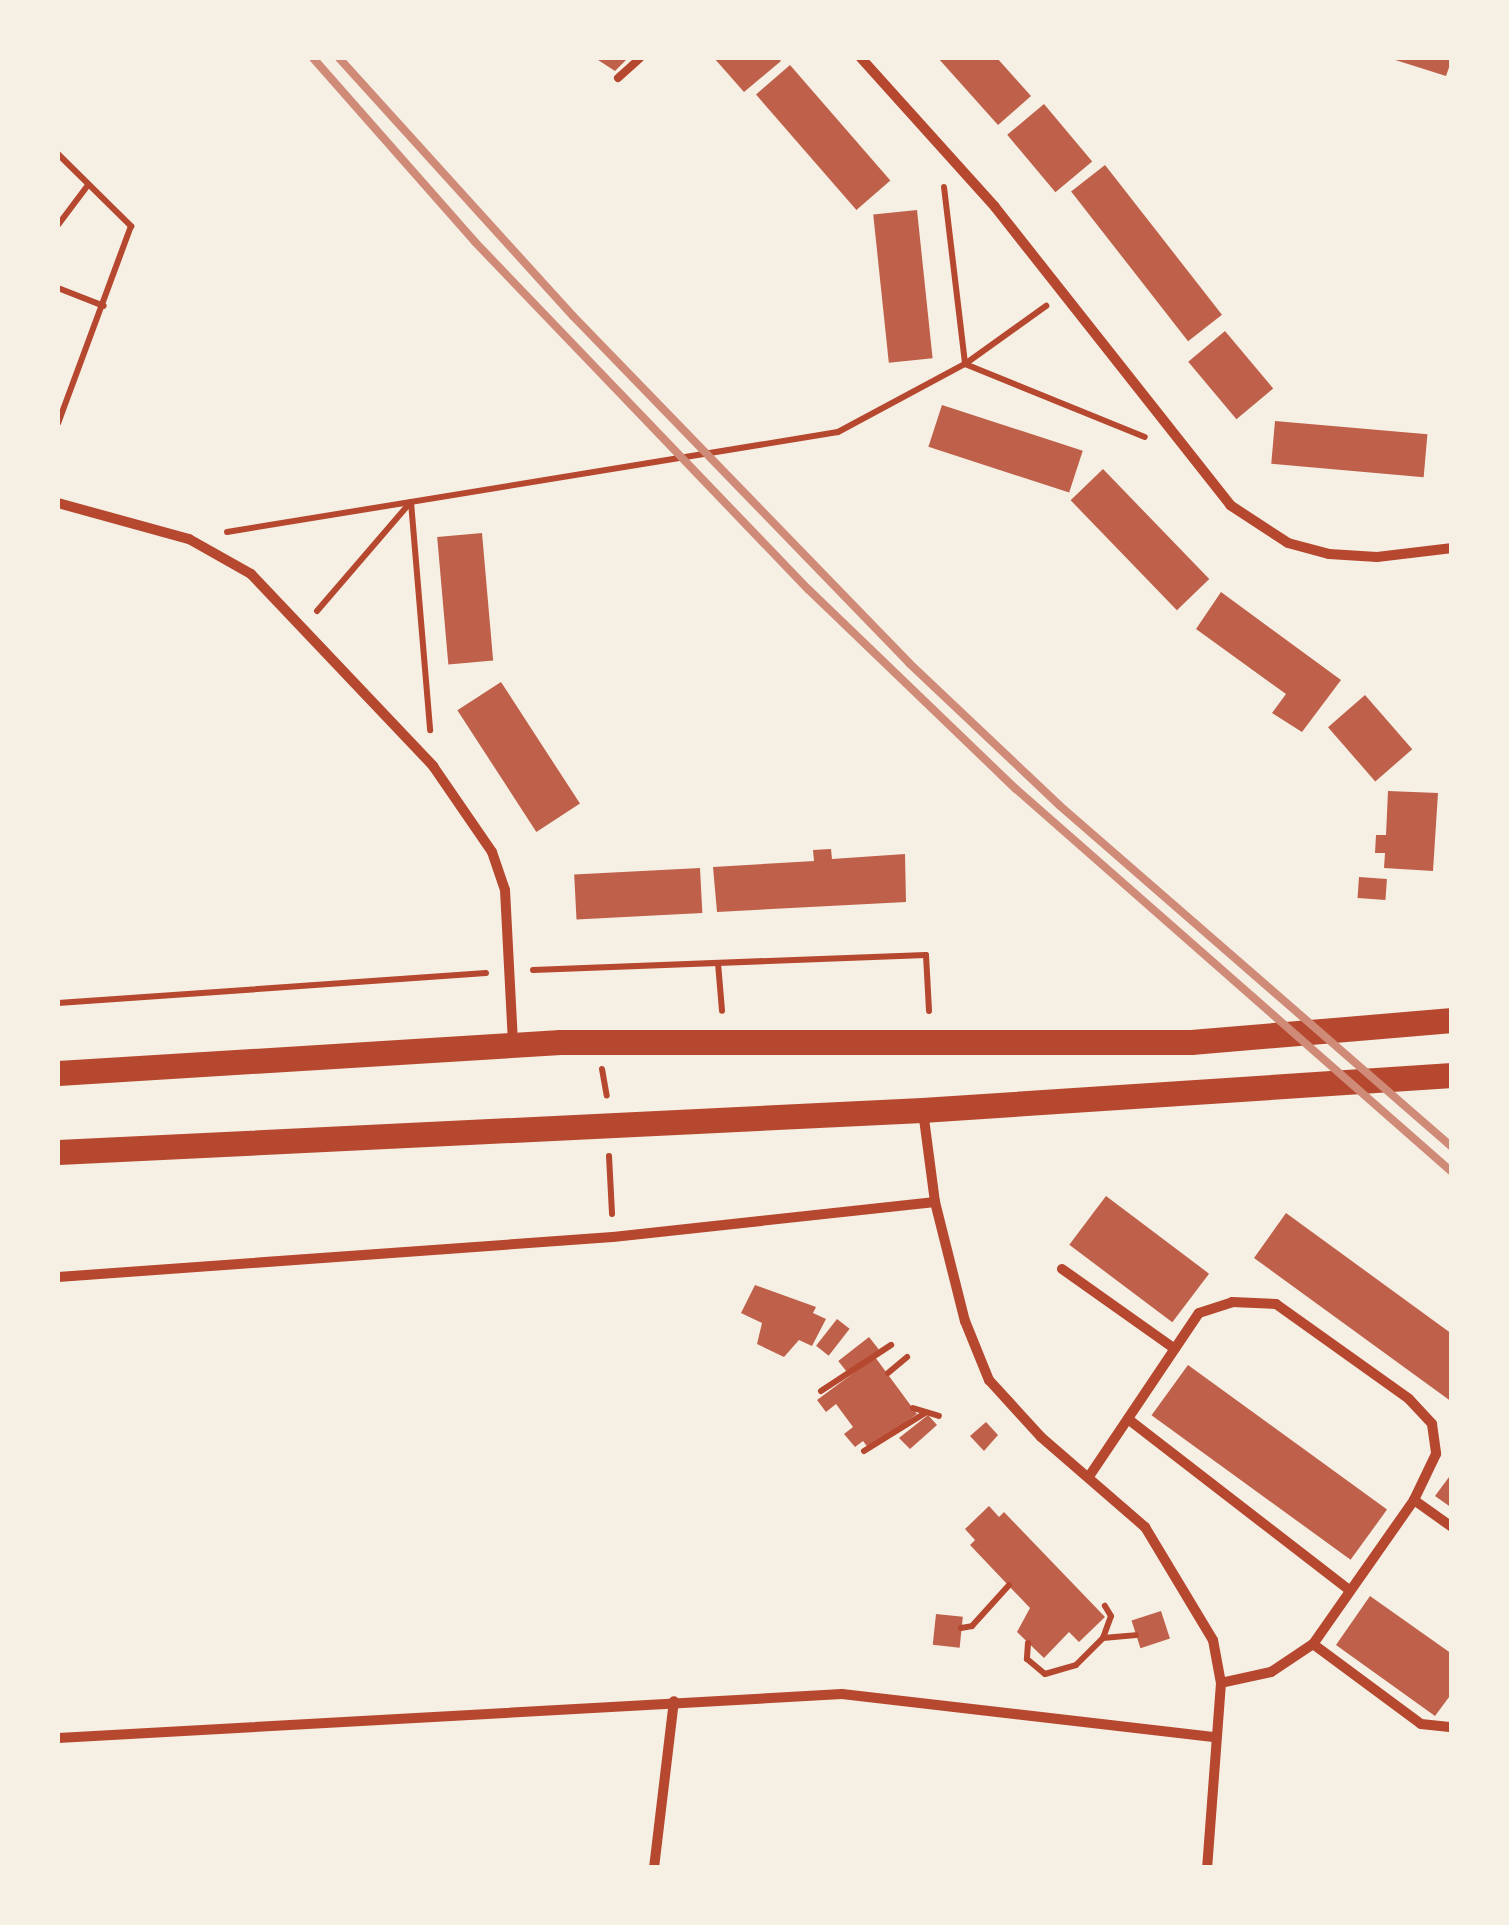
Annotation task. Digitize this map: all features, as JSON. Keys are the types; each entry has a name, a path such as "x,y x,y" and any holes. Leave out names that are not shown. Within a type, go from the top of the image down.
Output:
{"highway":[{"path":"58,1073 513,1044 724,1040 1190,1042 1452,1020"},
{"path":"58,1152 922,1110 1452,1075"}],"street":[{"path":"860,58 995,207 1230,505 1288,543 1328,554 1377,557 1452,548"},
{"path":"58,503 189,539 251,574 432,766 492,852 505,890 513,1044"},
{"path":"922,1110 935,1202 965,1321 989,1380 1041,1437 1090,1474 1145,1527 1213,1640 1221,1683 1208,1868"},
{"path":"58,1278 613,1237 935,1202"},
{"path":"1062,1270 1175,1349"},
{"path":"1090,1474 1199,1312 1232,1302 1276,1304 1408,1398 1432,1424 1436,1454 1414,1500 1348,1588 1313,1644 1271,1672 1221,1683"},
{"path":"1128,1418 1348,1588"},
{"path":"1414,1500 1452,1527"},
{"path":"1313,1644 1421,1724 1452,1726"},
{"path":"58,1738 842,1694 1216,1737"},
{"path":"654,1868 674,1701"}],"lane":[{"path":"618,78 640,58"}],"path":[{"path":"58,154 130,226 104,306 58,423"},
{"path":"942,174 965,364"},
{"path":"58,226 88,185"},
{"path":"58,288 104,306"},
{"path":"189,539 838,432 965,364 1047,306"},
{"path":"965,364 1155,441"},
{"path":"303,627 411,502"},
{"path":"411,502 432,766"},
{"path":"58,1003 508,971 926,955 926,1011 938,1012"},
{"path":"718,963 724,1040"},
{"path":"609,1150 613,1237"},
{"path":"821,1391 891,1345"},
{"path":"888,1373 907,1357"},
{"path":"913,1408 938,1416"},
{"path":"864,1451 924,1412"},
{"path":"962,1628 972,1626 1009,1586"},
{"path":"1028,1643 1027,1659 1044,1674 1076,1665 1103,1638 1110,1616 1106,1606"},
{"path":"1103,1638 1136,1635"}],"building":[{"path":"595,58 628,58 615,71"},
{"path":"714,58 778,58 781,61 744,92"},
{"path":"938,58 997,58 1031,96 998,125"},
{"path":"1389,58 1452,58 1452,59 1446,76"},
{"path":"790,65 890,180 856,210 756,95"},
{"path":"1044,104 1092,161 1055,192 1007,135"},
{"path":"1105,165 1222,315 1188,341 1071,191"},
{"path":"917,210 933,358 889,363 873,215"},
{"path":"1225,331 1273,388 1236,419 1188,362"},
{"path":"942,405 1083,451 1069,493 928,447"},
{"path":"1275,421 1427,434 1424,477 1271,464"},
{"path":"1103,469 1209,579 1177,610 1071,500"},
{"path":"482,533 493,661 448,664 437,537"},
{"path":"1221,592 1341,680 1302,732 1272,713 1286,694 1196,629"},
{"path":"501,682 580,804 536,832 457,710"},
{"path":"1365,695 1412,749 1375,781 1328,727"},
{"path":"1388,791 1438,793 1433,871 1384,868 1385,853 1375,853 1376,835 1386,835"},
{"path":"831,849 832,859 905,854 906,902 717,912 713,867 814,861 813,850"},
{"path":"700,868 702,913 577,920 574,875"},
{"path":"1359,877 1387,879 1385,900 1358,898"},
{"path":"1106,1196 1209,1274 1172,1322 1069,1245"},
{"path":"1286,1213 1452,1334 1452,1402 1254,1258"},
{"path":"755,1285 816,1307 813,1313 826,1319 812,1346 799,1340 784,1357 757,1344 762,1323 741,1313"},
{"path":"837,1319 850,1329 829,1356 816,1346"},
{"path":"869,1337 879,1350 848,1374 838,1361"},
{"path":"875,1357 917,1414 869,1449 863,1441 855,1447 844,1434 853,1427 836,1404 826,1412 817,1400"},
{"path":"1188,1365 1387,1510 1351,1560 1152,1415"},
{"path":"928,1415 937,1425 910,1449 899,1438"},
{"path":"986,1422 998,1435 984,1451 970,1436"},
{"path":"1452,1473 1452,1508 1435,1496"},
{"path":"989,1506 999,1517 1004,1512 1105,1617 1079,1642 1069,1632 1044,1658 1017,1632 1030,1608 970,1545 975,1540 965,1529"},
{"path":"1370,1596 1452,1654 1452,1693 1435,1716 1336,1645"},
{"path":"1161,1611 1170,1639 1140,1648 1132,1621"},
{"path":"936,1614 963,1617 960,1648 933,1645"}],"railway":[{"path":"313,58 475,242 809,590 1016,789 1452,1172"},
{"path":"339,58 573,316 909,663 1059,805 1452,1147"}]}
